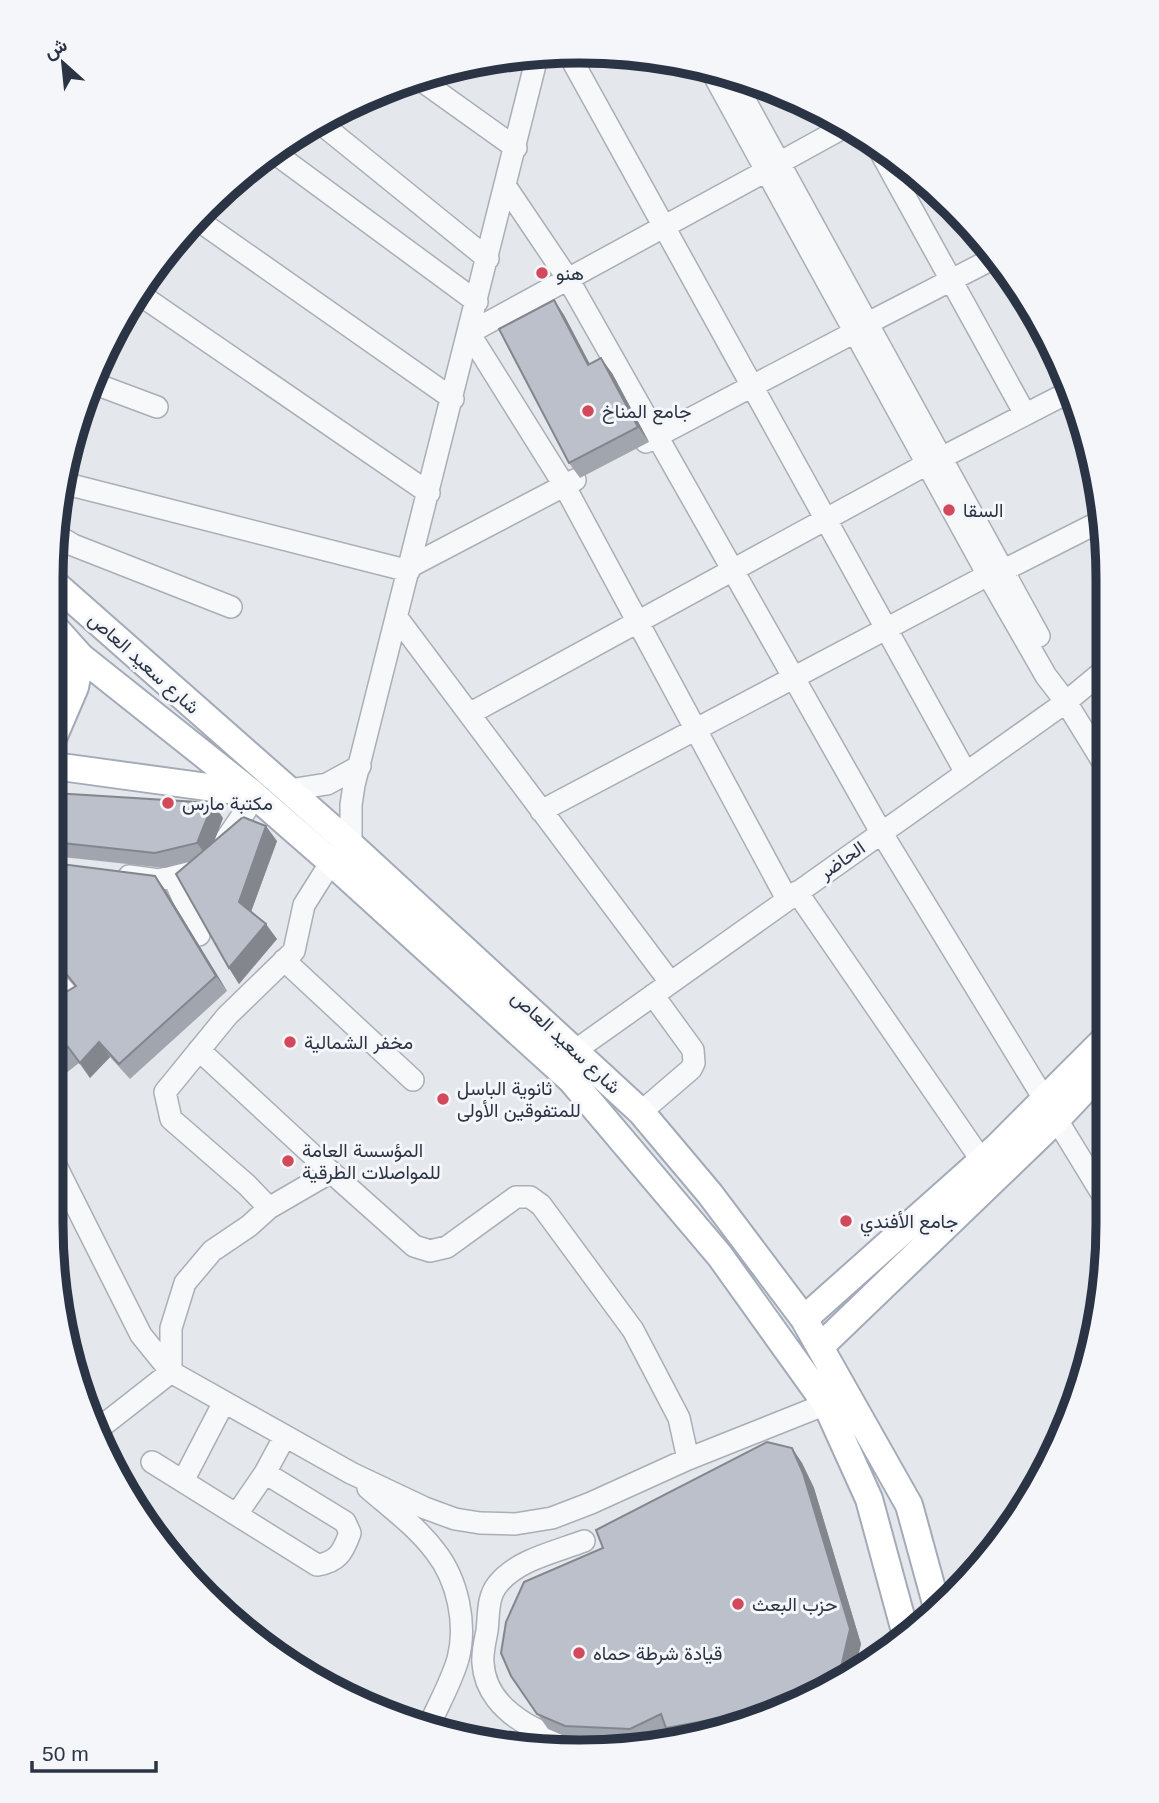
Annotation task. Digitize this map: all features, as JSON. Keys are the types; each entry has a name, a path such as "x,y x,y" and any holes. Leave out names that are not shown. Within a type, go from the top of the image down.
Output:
{"main road":[{"name":"شارع سعيد العاص","path":"63,590 289,790 341,854 576,1050 641,1112 710,1194 804,1319 909,1505 935,1599"},
{"path":"63,637 81,657 253,793 341,854 572,1081 720,1256 826,1404 869,1499 904,1625"},
{"path":"63,715 75,687 81,657"},
{"path":"63,767 253,793"},
{"path":"820,1347 1051,1109 1096,1051"},
{"path":"804,1319 982,1161 1096,1075"}],"street":[{"path":"574,63 966,773"},
{"path":"269,1208 247,1185 171,1119 165,1092 227,1016 294,951 304,905 341,854 360,766 516,148 534,65"},
{"path":"719,83 773,167 996,572 1057,670 1064,686 1066,702 1096,751"},
{"path":"429,86 516,148"},
{"path":"737,87 773,167"},
{"path":"327,129 488,259"},
{"path":"469,333 837,131"},
{"path":"282,158 477,302"},
{"path":"888,166 1025,414"},
{"path":"506,187 568,279 881,832 1096,1185"},
{"path":"204,225 453,399"},
{"path":"622,454 986,262"},
{"path":"146,299 429,493"},
{"path":"469,333 564,485 696,729 792,896 982,1161"},
{"path":"100,386 157,407"},
{"path":"469,714 826,519 1062,395"},
{"path":"72,485 410,568 587,473"},
{"path":"541,811 886,629 1093,525"},
{"path":"65,540 230,607"},
{"path":"398,619 541,811 662,988 693,1050 694,1063 691,1069 641,1112"},
{"name":"الحاضر","path":"576,1050 1066,702 1096,677"},
{"path":"289,790 327,784 360,766"},
{"path":"106,873 159,880 191,871 212,860 246,810 253,793"},
{"path":"173,876 199,934"},
{"path":"284,960 413,1080"},
{"path":"63,990 73,1001"},
{"path":"199,1050 414,1246 430,1251 447,1247 516,1197 530,1197 541,1205 633,1329 679,1418 688,1459"},
{"path":"171,1372 171,1328 185,1283 212,1251 249,1226 269,1208 331,1172"},
{"path":"63,1180 141,1335 171,1372 351,1473 425,1508 455,1518 480,1523 515,1524 552,1518 688,1459 826,1404"},
{"path":"104,1425 171,1372"},
{"path":"183,1481 224,1402"},
{"path":"237,1514 265,1473 285,1436"},
{"path":"152,1462 317,1565 330,1563 344,1550 350,1533 345,1522 265,1473"},
{"path":"351,1473 436,1551 454,1589 462,1630 455,1668 432,1718"},
{"path":"436,1551 455,1518"},
{"path":"568,1740 539,1730 513,1715 493,1693 486,1680 483,1662 491,1593 499,1583 516,1568 584,1541"}],"building":[{"name":"جامع المناخ","path":"554,300 588,365 601,358 638,427 569,463 499,329"},
{"path":"63,794 213,803 197,843 155,853 63,843"},
{"path":"243,817 266,826 239,902 266,924 229,968 176,874"},
{"path":"63,864 155,876 216,976 119,1064 99,1042 80,1063 68,1047 63,1051 63,994 76,986 63,970"},
{"name":"حزب البعث","path":"767,1442 792,1448 803,1473 850,1629 841,1667 808,1687 746,1713 666,1728 661,1714 630,1729 565,1726 537,1714 511,1676 501,1653 506,1622 524,1582 603,1548 596,1530"}],"place":[{"name":"هنو","path":"542,273"},
{"name":"جامع المناخ","path":"588,411"},
{"name":"السقا","path":"949,510"},
{"name":"مكتبة مارس","path":"168,803"},
{"name":"مخفر الشمالية","path":"290,1042"},
{"name":"ثانوية الباسل للمتفوقين الأولى","path":"443,1099"},
{"name":"المؤسسة العامة للمواصلات الطرقية","path":"288,1161"},
{"name":"جامع الأفندي","path":"846,1221"},
{"name":"حزب البعث","path":"738,1604"},
{"name":"قيادة شرطة حماه","path":"579,1653"}]}
